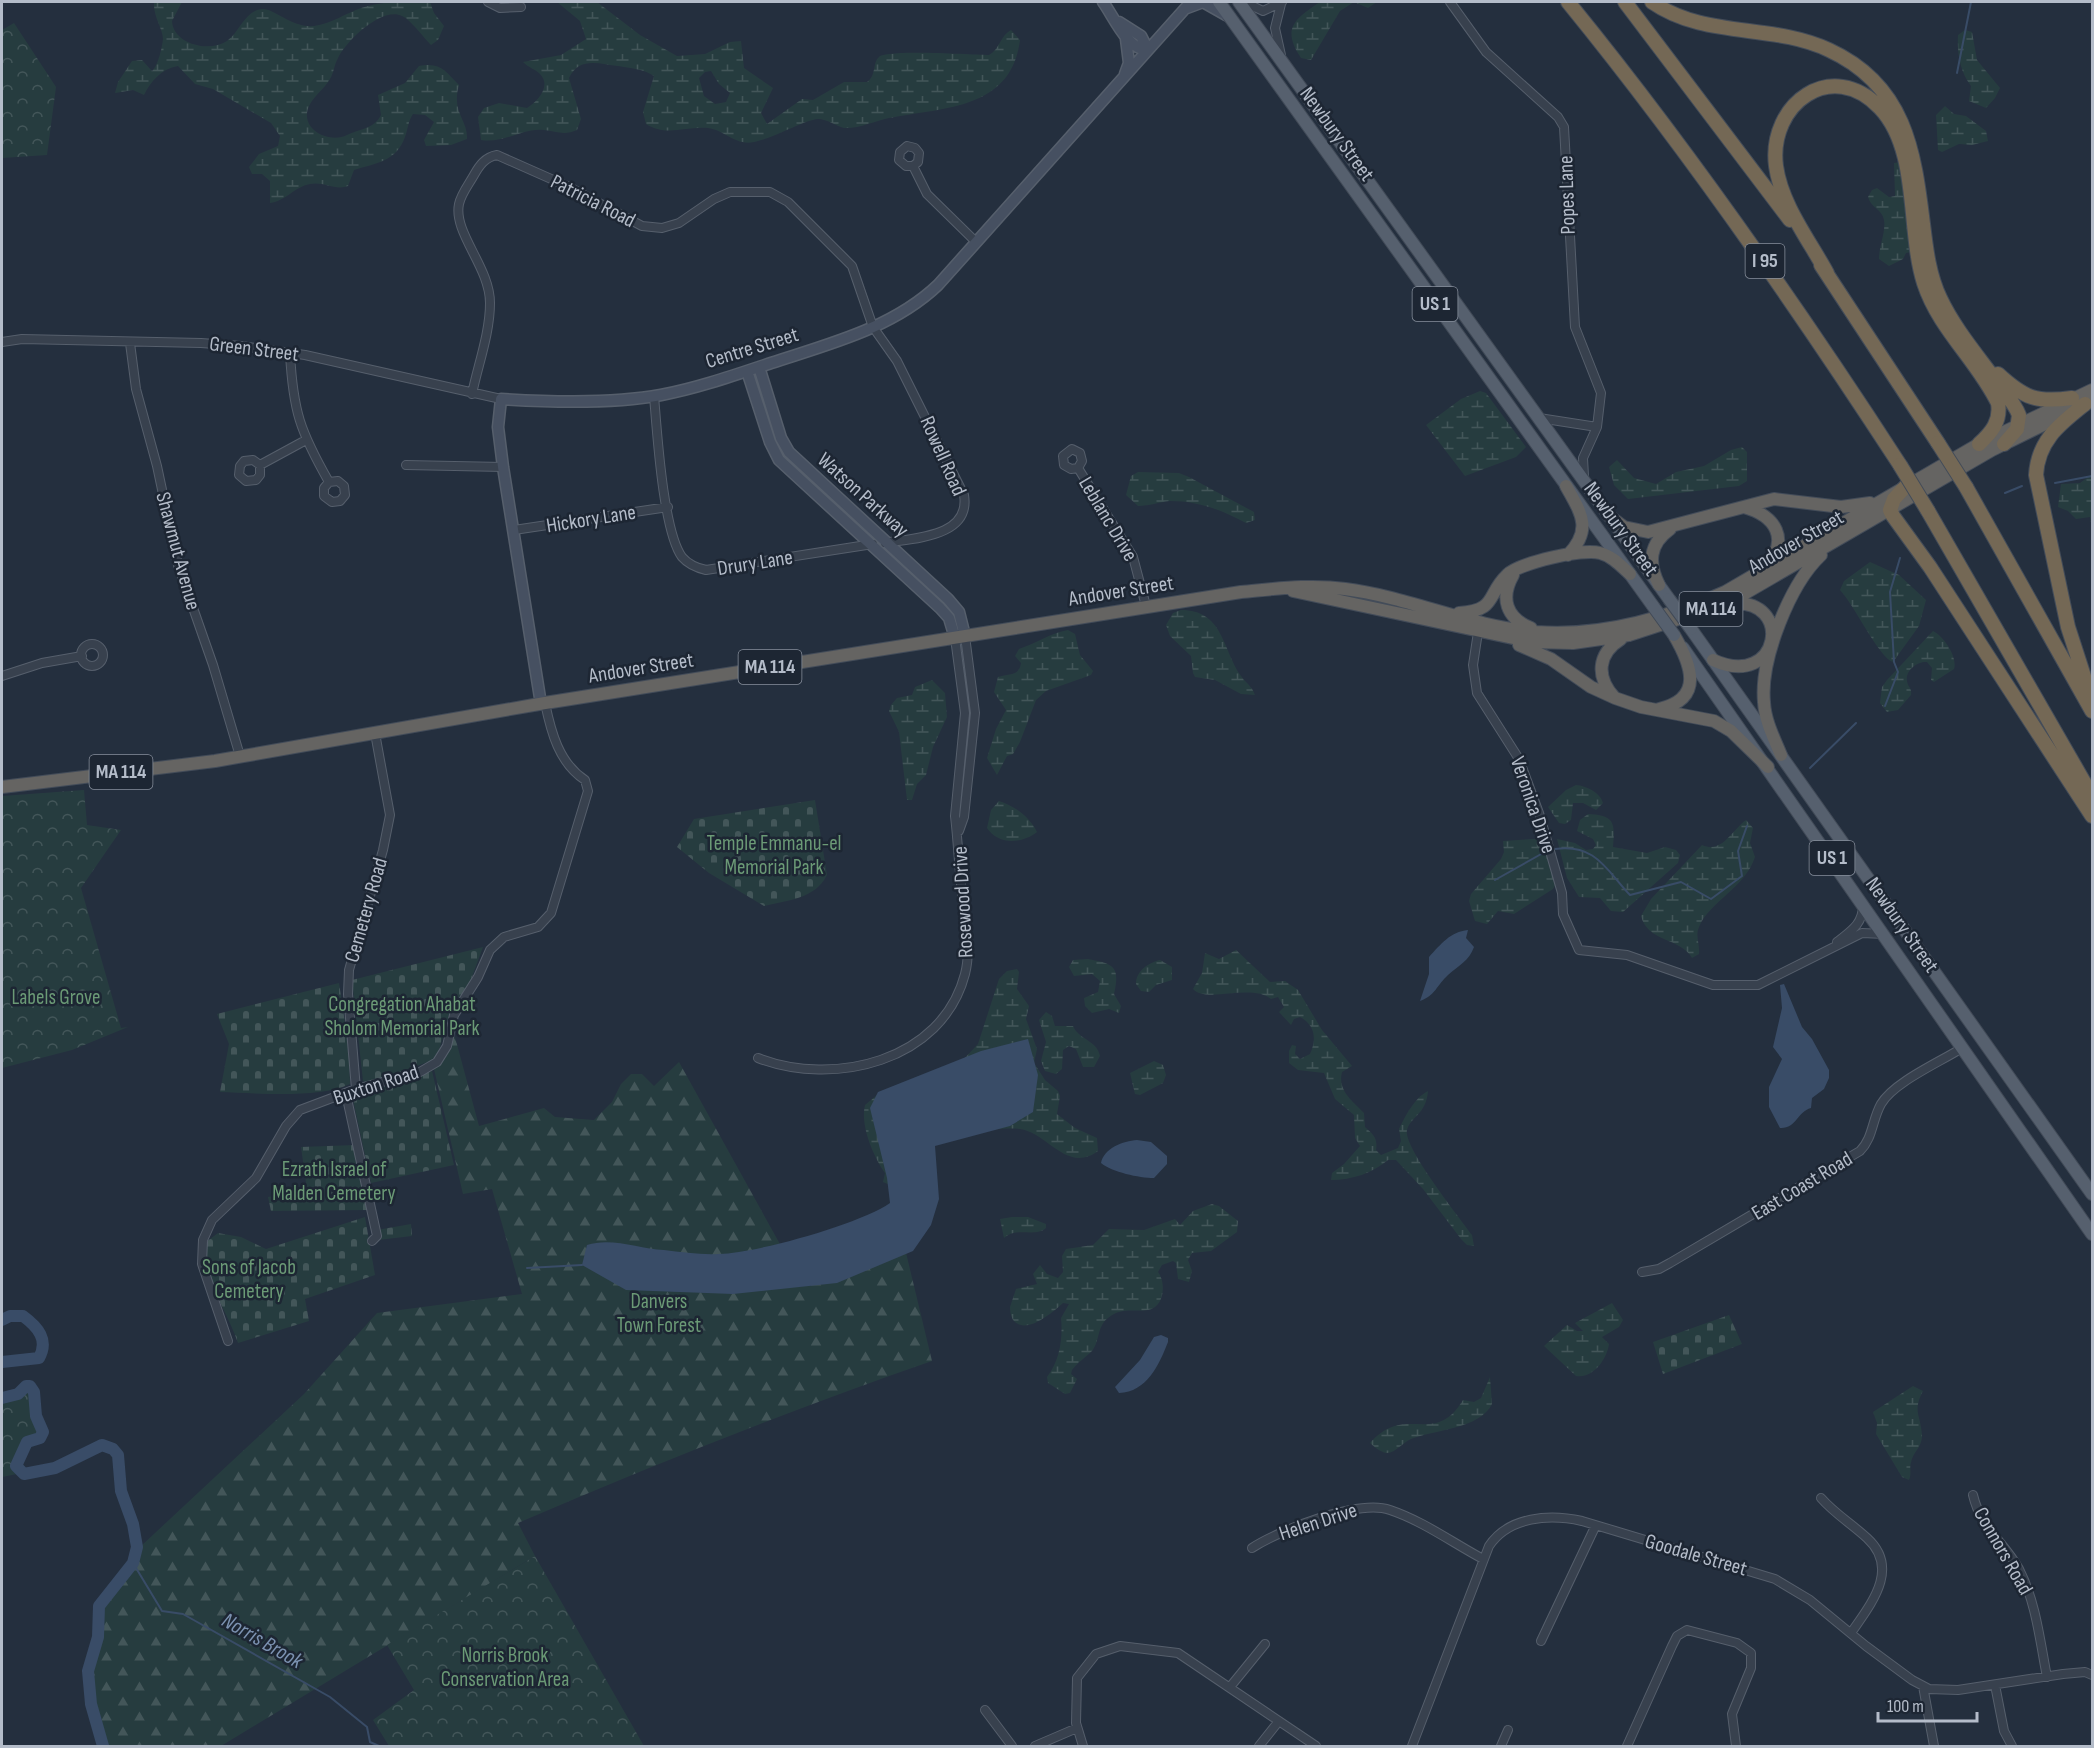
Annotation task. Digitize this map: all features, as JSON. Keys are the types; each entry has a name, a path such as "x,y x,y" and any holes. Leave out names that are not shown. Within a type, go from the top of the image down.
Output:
{"highway":[{"path":"1557,2 1619,65"},
{"name":"I 95","path":"1568,2 1619,65 1740,225 1900,465 2092,796"},
{"name":"I 95","path":"1625,2 1735,145 1827,273 1966,487 2092,711"},
{"path":"1652,2 1677,17 1704,26 1813,44 1842,57 1874,83 1896,111 1911,146 1927,251 1935,287 1951,318 2017,410 2019,423 2004,444"},
{"path":"1827,273 1781,187 1775,151 1781,124 1797,101 1820,89 1841,87 1857,91 1873,100 1888,117 1899,139 1905,162 1920,270 1926,290 1940,318 1998,403 1999,411 1995,427 1979,444"},
{"path":"1978,354 2025,396 2049,401 2083,401"},
{"name":"Andover Street","path":"2,787 240,756 543,704 1241,592 1308,586 1347,589 1518,630 1546,633 1590,631 1647,620 1711,598 2083,401 2092,390"},
{"path":"2083,401 2046,440 2038,457 2036,475 2068,627 2092,700"},
{"name":"Andover Street","path":"1907,485 2019,423 2083,401"},
{"path":"1608,515 1624,527 1639,533 1672,527 1781,498 1850,507 1889,503 1907,485"},
{"path":"1566,486 1579,510 1584,529 1579,542 1568,555"},
{"path":"1889,503 2092,816"},
{"name":"Andover Street","path":"1286,589 1498,636 1560,643 1629,635 1715,608 1744,594 1843,536 1889,503"},
{"path":"1744,507 1769,518 1777,533 1778,548 1775,556 1762,572"},
{"path":"1659,585 1652,569 1651,554 1657,541 1672,527"},
{"path":"1781,755 1765,711 1764,689 1767,666 1784,611 1798,580 1819,556 1843,536"},
{"path":"1443,613 1469,612 1482,608 1492,600 1506,576 1518,569 1568,555 1588,552 1604,554 1630,574"},
{"path":"1518,569 1509,582 1507,607 1515,620 1522,625 1546,633"},
{"path":"1713,660 1736,668 1755,665 1767,653 1772,632 1767,615 1753,605 1738,603 1715,608"},
{"path":"1615,698 1604,683 1602,660 1611,645 1629,635"},
{"path":"1655,710 1679,700 1689,687 1691,679 1688,662 1674,635"},
{"path":"1498,636 1551,659 1591,687 1615,698 1655,710 1691,714 1722,725 1768,767"}],"main road":[{"path":"1103,2 1130,35 1145,41 1148,50"},
{"name":"Centre Street","path":"501,399 593,400 654,396 747,371 873,327 925,297 1187,6 1198,2 1208,3 1236,25"},
{"name":"Newbury Street","path":"1219,2 1768,767 2092,1234"},
{"name":"Newbury Street","path":"1242,2 1282,62 1691,629 2092,1194"},
{"path":"1130,35 1159,31 1173,21"},
{"path":"1123,78 1129,63 1130,35"},
{"name":"Watson Parkway","path":"759,367 782,438 789,452 954,604 962,620 960,637"},
{"name":"Watson Parkway","path":"747,371 770,442 779,460 944,612 960,637"},
{"path":"501,399 498,426 503,467 525,616 543,704"}],"street":[{"path":"488,2 500,8 521,8"},
{"path":"1242,2 1263,11 1282,3"},
{"name":"Popes Lane","path":"1450,2 1486,51 1558,117 1564,127 1572,310 1581,347 1600,387 1597,427 1583,458 1583,472 1588,489"},
{"path":"1282,3 1275,28 1282,62"},
{"name":"Patricia Road","path":"472,394 489,313 489,289 480,262 459,223 459,205 476,171 490,156 497,155 567,186 642,226 654,228 679,223 723,194 761,191 777,195 852,266 873,327"},
{"path":"913,166 927,195 976,242"},
{"name":"Rowell Road","path":"873,327 897,362 924,413 961,489 965,508 953,527 940,533 887,543"},
{"name":"Green Street","path":"2,342 21,339 201,343 290,353 406,376 472,394 501,399"},
{"name":"Shawmut Avenue","path":"130,343 136,389 157,466 178,565 213,664 240,756"},
{"path":"290,353 294,401 306,440 329,482"},
{"name":"Drury Lane","path":"654,396 657,443 668,507 681,555 692,565 706,570 887,543"},
{"path":"1539,418 1597,427"},
{"path":"260,465 306,440"},
{"path":"406,465 503,467"},
{"name":"Leblanc Drive","path":"1078,468 1137,564 1146,606"},
{"name":"Hickory Lane","path":"514,530 668,507"},
{"name":"Veronica Drive","path":"1478,632 1473,665 1477,693 1519,759 1539,813 1562,893 1563,914 1579,950 1627,955 1654,962 1690,978 1713,985 1738,986 1758,985 1829,949"},
{"name":"Rosewood Drive","path":"758,1058 801,1069 859,1067 894,1055 917,1041 937,1024 960,988 968,958 969,942 961,890 959,831 955,816 965,713 960,637"},
{"path":"2,676 42,663 82,656"},
{"name":"Buxton Road","path":"228,1341 200,1252 212,1220 256,1178 293,1115 356,1089 420,1072 437,1062 447,1046 454,1015 478,977 490,950 504,937 538,927 551,913 588,791 585,780 573,771 557,745 543,704"},
{"name":"Cemetery Road","path":"356,1089 348,994 349,970 384,850 390,815 375,733"},
{"path":"1829,949 1857,926 1861,919 1863,902"},
{"path":"1829,949 1862,933 1885,934"},
{"name":"East Coast Road","path":"1642,1272 1659,1269 1670,1263 1860,1151 1868,1141 1876,1115 1886,1097 1962,1048"},
{"path":"346,1094 377,1236 372,1241"},
{"name":"Connors Road","path":"1973,1496 1980,1520 2012,1558 2027,1585 2047,1677"},
{"path":"1821,1498 1867,1538 1881,1560 1882,1575 1879,1590 1851,1633"},
{"name":"Helen Drive","path":"1252,1548 1287,1530 1319,1519 1366,1507 1379,1507 1407,1518 1483,1559"},
{"name":"Goodale Street","path":"1412,1746 1483,1559 1494,1538 1501,1531 1521,1523 1561,1516 1775,1579 1810,1600 1923,1686 1958,1690 2079,1673 2092,1675"},
{"path":"1541,1641 1595,1527"},
{"path":"1627,1746 1671,1646 1677,1636 1687,1630 1737,1643 1751,1653 1751,1668 1732,1714 1737,1746"},
{"path":"1230,1687 1265,1644"},
{"path":"1083,1746 1077,1728 1077,1678 1096,1654 1107,1648 1140,1648 1178,1653 1316,1746"},
{"path":"1995,1685 2004,1731 2012,1746"},
{"path":"1923,1686 1934,1746"},
{"path":"985,1710 1011,1746"},
{"path":"1259,1746 1279,1721"},
{"path":"1035,1746 1077,1728"},
{"path":"1501,1746 1508,1730"}],"green space":[{"path":"154,2 182,2 172,21 178,36 193,44 211,46 227,41 247,17 257,10 268,10 291,22 314,26 355,10 378,4 430,2 434,13 444,26 438,40 431,45 402,16 394,14 375,20 356,35 342,51 330,79 310,103 307,113 308,120 315,131 334,138 366,128 378,120 381,115 378,95 405,83 419,66 433,65 446,72 459,85 458,109 467,132 467,139 451,145 426,146 424,140 434,122 425,115 413,114 405,137 396,152 391,157 377,163 354,170 348,186 310,184 299,188 281,200 270,203 270,181 262,174 252,174 249,167 259,154 278,146 280,136 271,123 213,89 195,84 178,66 157,76 144,95 133,90 115,93 118,82 132,61 142,60 152,71 156,65 163,39"},
{"path":"557,2 597,2 640,35 677,56 705,54 730,42 741,41 744,68 773,88 761,113 767,124 802,99 813,100 844,82 867,82 872,76 879,57 898,53 989,55 1011,30 1020,40 1014,63 1003,80 989,93 972,101 849,128 825,120 812,120 761,140 747,143 708,128 661,130 654,128 646,124 643,112 654,76 632,68 597,63 584,64 573,71 569,78 581,119 577,130 564,133 536,130 498,140 481,140 478,117 484,108 499,103 527,108 535,102 544,88 543,79 538,72 523,62 561,55 586,39 580,21","holes":["711,71 719,84 730,93 726,102 715,104 704,96 699,78 705,72"]},
{"path":"1320,2 1354,2 1340,11 1311,60 1301,58 1292,39 1294,25 1298,19"},
{"path":"1354,2 1377,2 1368,8"},
{"path":"14,23 56,87 47,155 2,158 2,30"},
{"path":"1965,30 1972,32 1977,60 2000,88 1986,108 1969,101 1971,86 1962,68 1958,49 1958,35"},
{"path":"1945,106 1954,114 1966,116 1986,131 1988,141 1972,145 1959,144 1942,152 1938,150 1936,115"},
{"path":"1900,162 1904,177 1911,252 1906,253 1903,259 1889,266 1879,259 1884,220 1868,197 1872,190 1877,188 1889,197 1895,196 1894,163"},
{"path":"1480,391 1486,393 1526,447 1516,457 1465,476 1426,425 1461,399"},
{"path":"1742,447 1747,452 1747,481 1739,486 1628,499 1614,485 1609,467 1617,460 1634,478 1656,484 1676,472 1704,466 1731,450"},
{"path":"1138,472 1179,473 1189,477 1254,512 1255,520 1246,523 1210,507 1180,501 1138,506 1126,495 1131,476"},
{"path":"2092,474 2092,528 2090,517 2076,519 2068,511 2058,507 2061,484 2080,483"},
{"path":"1870,562 1899,575 1926,600 1919,626 1893,662 1874,642 1840,590 1844,581"},
{"path":"1181,610 1205,616 1220,632 1241,676 1255,695 1241,694 1215,680 1195,677 1191,656 1170,636 1166,625 1173,613"},
{"path":"1068,630 1075,634 1080,655 1093,671 1091,675 1046,691 1036,700 1020,742 1013,754 1007,756 997,775 987,758 996,729 1006,710 994,692 998,677 1018,671 1021,663 1015,656 1019,649 1055,633"},
{"path":"1933,631 1949,648 1954,659 1954,669 1934,682 1931,680 1932,668 1927,662 1916,665 1907,677 1911,695 1898,710 1887,712 1880,703 1882,687"},
{"path":"932,680 945,693 947,717 933,747 926,775 917,784 912,800 907,800 899,732 889,711 897,698 912,695 915,687"},
{"path":"1576,785 1592,790 1603,803 1596,810 1583,803 1573,803 1571,820 1565,824 1559,823 1548,807 1566,790"},
{"name":"Labels Grove","path":"84,790 87,825 121,830 81,888 121,1028 128,1027 72,1050 2,1068 2,796"},
{"name":"Temple Emmanu-el Memorial Park","path":"815,800 827,875 815,889 800,897 764,906 709,873 677,847 694,819"},
{"path":"999,801 1021,813 1037,832 1024,839 1011,841 992,834 987,828 991,810"},
{"path":"1588,814 1604,816 1611,822 1614,832 1613,847 1647,853 1665,847 1676,850 1680,855 1678,863 1623,912 1611,911 1600,898 1579,897 1567,878 1557,839 1575,843 1586,850 1593,849 1596,845 1593,839 1577,831 1580,820"},
{"path":"1746,820 1753,828 1750,843 1755,857 1743,878 1704,918 1698,930 1699,954 1692,958 1680,946 1650,931 1641,916 1651,899 1702,845 1709,847 1721,844"},
{"path":"1543,839 1556,884 1553,889 1514,914 1498,911 1487,924 1475,921 1469,901 1471,894 1501,859 1504,852 1503,841"},
{"name":"Congregation Ahabat Sholom Memorial Park","path":"483,947 469,985 449,1015 438,1054 433,1060 368,1084 363,1081 352,980"},
{"path":"1236,950 1270,982 1285,981 1298,990 1322,1030 1352,1066 1342,1072 1342,1085 1347,1096 1364,1113 1365,1127 1374,1137 1376,1150 1381,1155 1398,1148 1401,1141 1399,1129 1404,1119 1414,1103 1428,1091 1422,1110 1409,1125 1408,1139 1445,1199 1472,1235 1474,1246 1467,1245 1461,1239 1423,1189 1396,1160 1388,1160 1362,1175 1331,1180 1332,1173 1344,1164 1360,1146 1355,1138 1354,1115 1335,1099 1324,1073 1298,1070 1289,1063 1289,1051 1292,1045 1296,1046 1295,1054 1300,1059 1310,1054 1314,1043 1312,1028 1300,1017 1294,1019 1291,1025 1279,1012 1284,1007 1278,997 1271,999 1252,993 1208,995 1193,989 1202,973 1205,953 1219,959"},
{"path":"1088,959 1110,965 1116,972 1114,994 1121,1006 1119,1013 1109,1009 1092,1013 1085,1006 1084,998 1098,992 1100,981 1092,974 1074,976 1069,967 1073,960"},
{"path":"1160,960 1172,967 1172,980 1156,985 1149,992 1141,991 1136,984 1140,971 1147,965"},
{"path":"1017,969 1019,972 1017,989 1029,1006 1026,1019 1037,1049 1034,1063 1045,1080 1058,1091 1060,1096 1057,1114 1075,1128 1097,1138 1098,1151 1087,1157 1077,1158 1067,1155 1030,1132 1011,1128 989,1130 934,1143 909,1193 883,1182 885,1173 876,1158 866,1131 865,1105 877,1095 963,1060 978,1044 999,979 1007,971"},
{"path":"339,983 349,1049 350,1084 337,1089 305,1093 220,1092 229,1044 217,1014"},
{"path":"1046,1012 1052,1016 1055,1026 1073,1026 1079,1034 1092,1043 1100,1056 1094,1067 1083,1067 1076,1049 1069,1046 1063,1050 1062,1069 1056,1074 1045,1071 1041,1061 1046,1042 1039,1020"},
{"name":"Danvers Town Forest","path":"452,1037 455,1037 479,1126 544,1108 555,1117 594,1120 612,1102 621,1084 631,1074 642,1074 654,1086 679,1062 786,1255 896,1211 932,1361 723,1438 518,1523 535,1556 221,1746 103,1746 91,1704 88,1671 98,1637 98,1611 111,1589 139,1557 140,1547 304,1394 377,1313 522,1294 492,1189 463,1194 434,1069 446,1057"},
{"path":"1154,1061 1163,1065 1166,1075 1163,1083 1140,1095 1135,1094 1130,1073"},
{"path":"432,1071 454,1165 371,1183 352,1095"},
{"name":"Ezrath Israel of Malden Cemetery","path":"355,1145 369,1210 271,1211 268,1197 307,1190 301,1147"},
{"path":"1212,1204 1219,1206 1238,1221 1237,1232 1211,1251 1192,1253 1188,1260 1192,1271 1189,1282 1178,1279 1176,1263 1173,1261 1162,1265 1158,1272 1163,1288 1158,1304 1148,1310 1118,1312 1104,1321 1092,1351 1072,1370 1071,1374 1077,1379 1070,1393 1065,1394 1048,1383 1047,1377 1060,1349 1061,1318 1069,1304 1063,1303 1033,1324 1019,1325 1013,1320 1010,1310 1016,1289 1037,1284 1033,1274 1040,1265 1047,1274 1058,1278 1063,1272 1062,1256 1066,1249 1093,1245 1109,1229 1144,1230 1175,1219 1180,1225 1193,1211"},
{"name":"Sons of Jacob Cemetery","path":"365,1217 375,1275 305,1299 309,1321 238,1343 211,1280 205,1255 206,1242 218,1233 241,1237 266,1249"},
{"path":"1028,1217 1046,1224 1046,1228 1037,1232 1014,1233 1004,1238 1000,1219"},
{"path":"411,1224 412,1236 378,1240 377,1230"},
{"path":"1612,1303 1623,1320 1619,1327 1602,1337 1609,1344 1598,1367 1588,1374 1576,1376 1544,1346 1567,1325 1577,1331 1583,1331 1575,1323"},
{"path":"1729,1315 1742,1344 1663,1374 1653,1342"},
{"path":"1490,1377 1492,1404 1477,1419 1455,1428 1411,1439 1389,1453 1382,1452 1370,1443 1383,1431 1396,1426 1441,1421 1452,1414 1463,1400 1474,1402 1481,1398"},
{"path":"26,1386 30,1386 34,1392 36,1416 43,1432 21,1451 16,1466 22,1473 2,1477 2,1398 18,1394"},
{"path":"1913,1386 1923,1391 1918,1404 1922,1436 1921,1443 1911,1462 1909,1480 1902,1477 1876,1434 1877,1423 1873,1412"},
{"name":"Norris Brook Conservation Area","path":"535,1556 644,1746 389,1746 373,1720 414,1690 387,1645"}],"water":[{"path":"1468,930 1466,938 1474,947 1469,956 1444,979 1433,993 1420,1001 1429,974 1429,957 1451,936"},
{"path":"1784,984 1802,1027 1812,1039 1829,1070 1829,1078 1824,1089 1812,1098 1811,1108 1802,1113 1790,1126 1780,1128 1769,1107 1769,1087 1782,1059 1773,1047 1782,1008 1780,985"},
{"path":"1028,1039 1038,1075 1033,1112 1010,1126 935,1146 939,1199 931,1225 913,1251 837,1283 733,1294 626,1290 582,1265 587,1245 596,1243 606,1242 698,1254 719,1254 782,1243 833,1228 876,1211 890,1203 887,1178 870,1108 878,1092 981,1051"},
{"path":"1137,1140 1151,1142 1167,1156 1167,1164 1154,1178 1126,1174 1101,1163 1110,1149"},
{"path":"1161,1335 1168,1338 1168,1342 1151,1376 1137,1388 1119,1393 1115,1387 1140,1360 1154,1337"}],"waterway":[{"path":"1957,73 1971,2"},
{"path":"2055,483 2092,476"},
{"path":"2005,493 2022,486"},
{"path":"1885,706 1898,672 1894,662 1890,592 1900,558"},
{"path":"1810,768 1856,723"},
{"path":"1555,849 1569,848 1591,855 1607,868 1630,895 1681,882 1711,899 1742,876 1738,851 1747,826"},
{"path":"1495,880 1543,853"},
{"path":"527,1268 582,1265"},
{"path":"2,1320 10,1316 23,1316 37,1329 43,1345 39,1358 2,1362"},
{"path":"2,1398 18,1394 26,1386 30,1386 34,1392 36,1416 43,1432 40,1438 27,1442 16,1466 24,1474 55,1468 102,1445 113,1449 118,1455 121,1491 133,1524 137,1547 133,1563 99,1606 98,1637 88,1671 91,1704 103,1746"},
{"name":"Norris Brook","path":"133,1563 162,1611 183,1614 330,1697 367,1727 370,1742 379,1746"}]}
